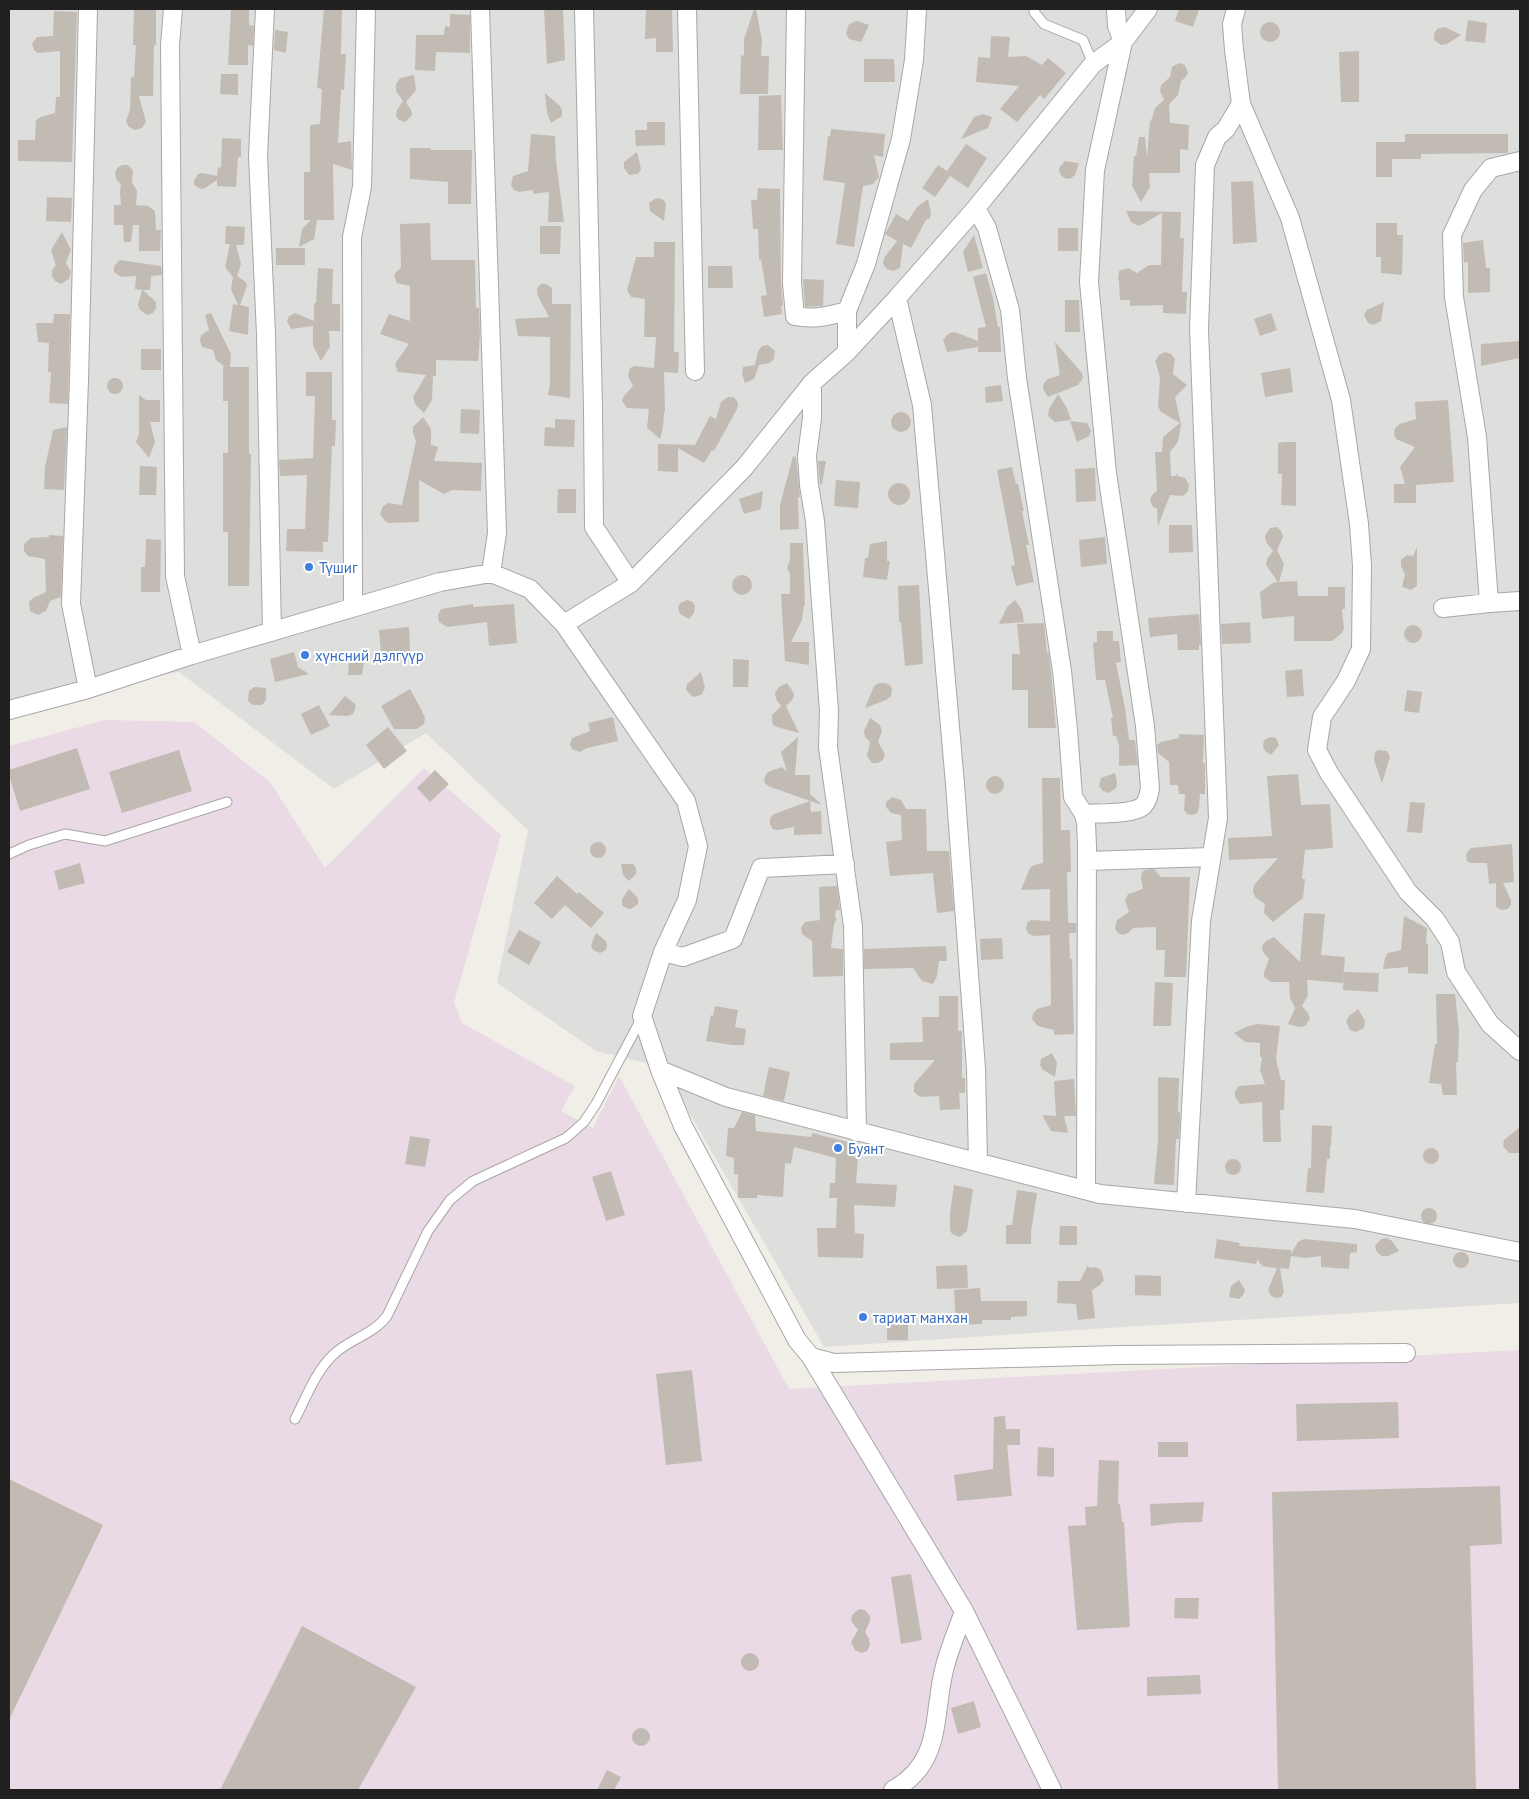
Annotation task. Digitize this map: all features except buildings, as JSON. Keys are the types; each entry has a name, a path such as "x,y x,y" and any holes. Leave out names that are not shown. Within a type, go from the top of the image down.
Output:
{"street":[{"path":"88,9 79,380 71,604 88,689"},
{"path":"173,9 170,45 175,576 192,655"},
{"path":"265,9 258,156 266,334 272,632"},
{"path":"353,607 352,237 362,187 366,9"},
{"path":"480,9 497,533 491,574"},
{"path":"584,9 594,528 631,583"},
{"path":"687,9 694,370"},
{"path":"796,9 792,284 795,316 822,318 847,311"},
{"path":"847,352 847,311 866,264 900,139 914,60 917,9"},
{"path":"1084,814 1136,810 1144,805 1149,796 1150,788 1145,726 1107,473 1089,282 1095,170 1123,42 1117,26 1116,9"},
{"path":"564,624 631,583 744,468 812,383 847,352 898,298 976,208 1094,64 1123,42 1148,9"},
{"path":"1236,9 1232,24 1241,104 1290,218 1301,256 1341,400 1359,524 1362,566 1361,649 1346,681 1322,717 1317,750 1328,773 1408,892 1436,919 1450,942 1456,972 1490,1024 1520,1051"},
{"path":"1186,1203 1201,921 1218,818 1199,329 1205,165 1217,137 1226,130 1241,104"},
{"path":"1489,602 1477,437 1454,297 1452,235 1473,190 1491,168 1520,161"},
{"path":"976,208 987,228 1010,310 1017,378 1062,671 1073,797 1084,814 1086,823 1086,1190"},
{"path":"898,298 923,414 957,804 976,1069 978,1162"},
{"path":"812,383 812,418 807,456 809,485 816,521 829,711 828,747 853,926 858,1132"},
{"path":"9,710 70,692 88,689 192,655 440,582 491,574 530,588 564,624 686,801 698,846 687,900 663,952 642,1016 660,1070 688,1134 797,1340 811,1357 964,1611 1052,1790"},
{"path":"1443,608 1489,602 1520,601"},
{"path":"1087,861 1211,857"},
{"path":"663,952 683,957 733,939 761,868 845,864"},
{"path":"660,1070 726,1097 1100,1194 1355,1219 1520,1252"},
{"path":"811,1357 834,1363 1118,1355 1406,1353"},
{"path":"893,1790 906,1783 924,1764 934,1736 945,1665 964,1611"}],"lane":[{"path":"1035,9 1034,12 1044,24 1083,40 1094,64"},
{"path":"9,854 29,845 65,834 105,841 227,802"},
{"path":"296,1418 321,1370 332,1355 380,1324 387,1316 428,1230 450,1200 473,1181 566,1138 584,1122 596,1104 642,1016"}],"shaded area":[{"path":"9,9 1520,9 1520,1303 824,1347 663,1067 596,1051 497,983 528,830 426,733 334,789 179,672 9,704"},
{"path":"105,720 194,722 270,782 325,868 424,768 501,835 454,1003 462,1023 575,1086 561,1111 593,1128 619,1076 789,1389 1520,1350 1520,1790 9,1790 9,746"}],"place":[{"name":"Түшиг","path":"309,567"},
{"name":"хүнсний дэлгүүр","path":"305,655"},
{"name":"Буянт","path":"838,1148"},
{"name":"тариат манхан","path":"863,1317"}]}
